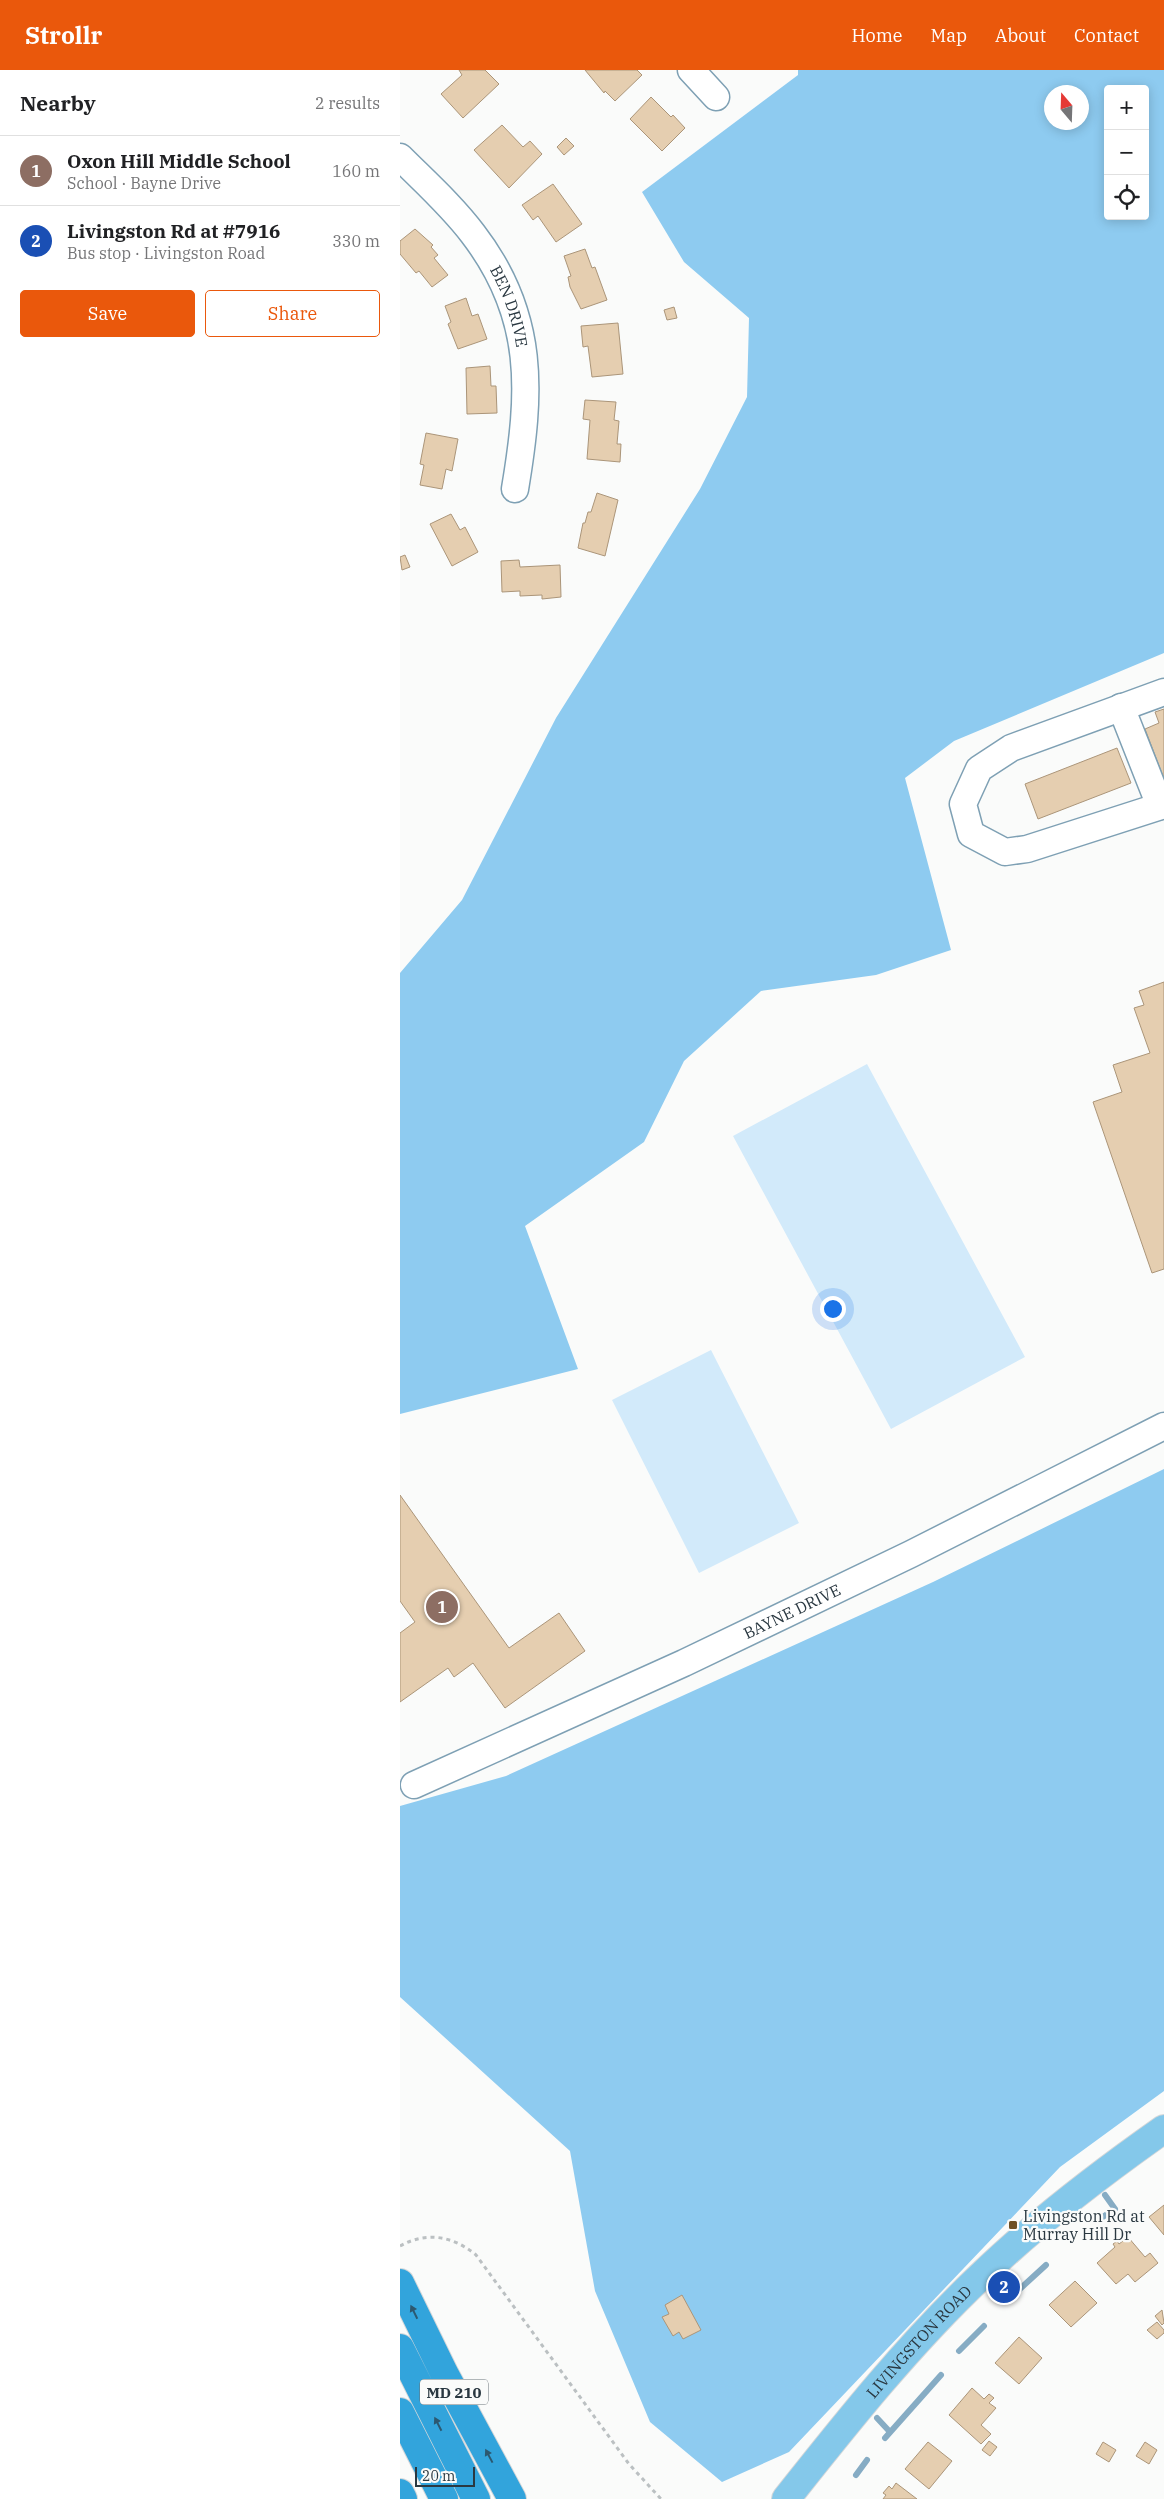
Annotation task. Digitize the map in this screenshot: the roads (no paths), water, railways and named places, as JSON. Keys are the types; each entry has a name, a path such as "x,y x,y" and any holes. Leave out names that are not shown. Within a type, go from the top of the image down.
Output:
{"highway":[{"name":"MD 210","path":"400,2283 444,2373 512,2499"},
{"path":"400,2348 476,2499"},
{"path":"400,2412 444,2499"},
{"path":"400,2494 403,2499"}],"main road":[{"name":"LIVINGSTON ROAD","path":"786,2499 895,2368 979,2278 1056,2209 1164,2129"}],"street":[{"path":"691,70 716,97"},
{"name":"BEN DRIVE","path":"400,157 473,234 500,280 517,320 524,350 527,399 515,489"},
{"path":"1121,707 1162,806 1027,849 1005,852 971,834 963,804 979,769 1010,748 1121,707 1164,692"},
{"name":"BAYNE DRIVE","path":"414,1785 684,1663 902,1558 1164,1426"}],"waterway":[{"path":"1098,2220 1115,2209 1105,2195"},
{"path":"1010,2298 1046,2265"},
{"path":"1002,2283 1014,2295"},
{"path":"959,2351 984,2326"},
{"path":"885,2438 941,2375"},
{"path":"877,2418 890,2432"},
{"path":"856,2475 867,2460"}],"place":[{"name":"Oxon Hill Middle School","path":"442,1607"},
{"name":"Livingston Rd at Murray Hill Dr","path":"1013,2225"},
{"name":"Livingston Rd at #7916","path":"1004,2287"}]}
